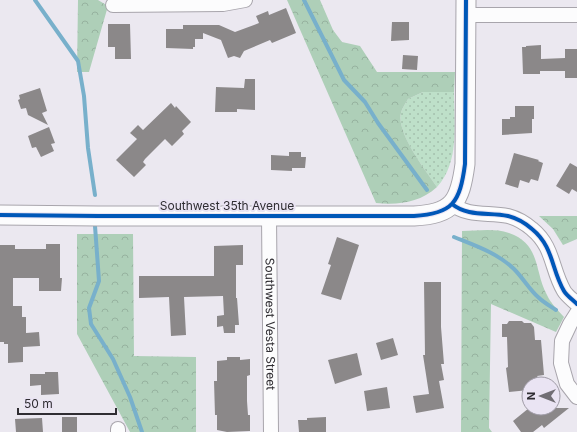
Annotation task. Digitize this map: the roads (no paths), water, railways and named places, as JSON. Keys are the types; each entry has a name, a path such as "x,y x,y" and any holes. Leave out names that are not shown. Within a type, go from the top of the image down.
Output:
{"street":[{"path":"113,5 223,4 245,0"},
{"path":"577,15 466,8 465,164 460,189 452,204 467,212 510,216 532,229 550,250 557,275 565,292 577,304"},
{"name":"Southwest 35th Avenue","path":"0,215 420,216 438,213 447,209 452,204"},
{"name":"Southwest Vesta Street","path":"268,216 271,432"},
{"path":"577,313 562,341 561,363 567,384 577,397"}],"waterway":[{"path":"35,0 78,61 84,96 88,148 95,195"},
{"path":"304,0 344,80 365,102 378,123 427,190"},
{"path":"95,226 99,281 89,308 91,324 113,359 130,397 142,432"},
{"path":"454,237 486,250 507,263 517,272 538,297 556,310"}]}
